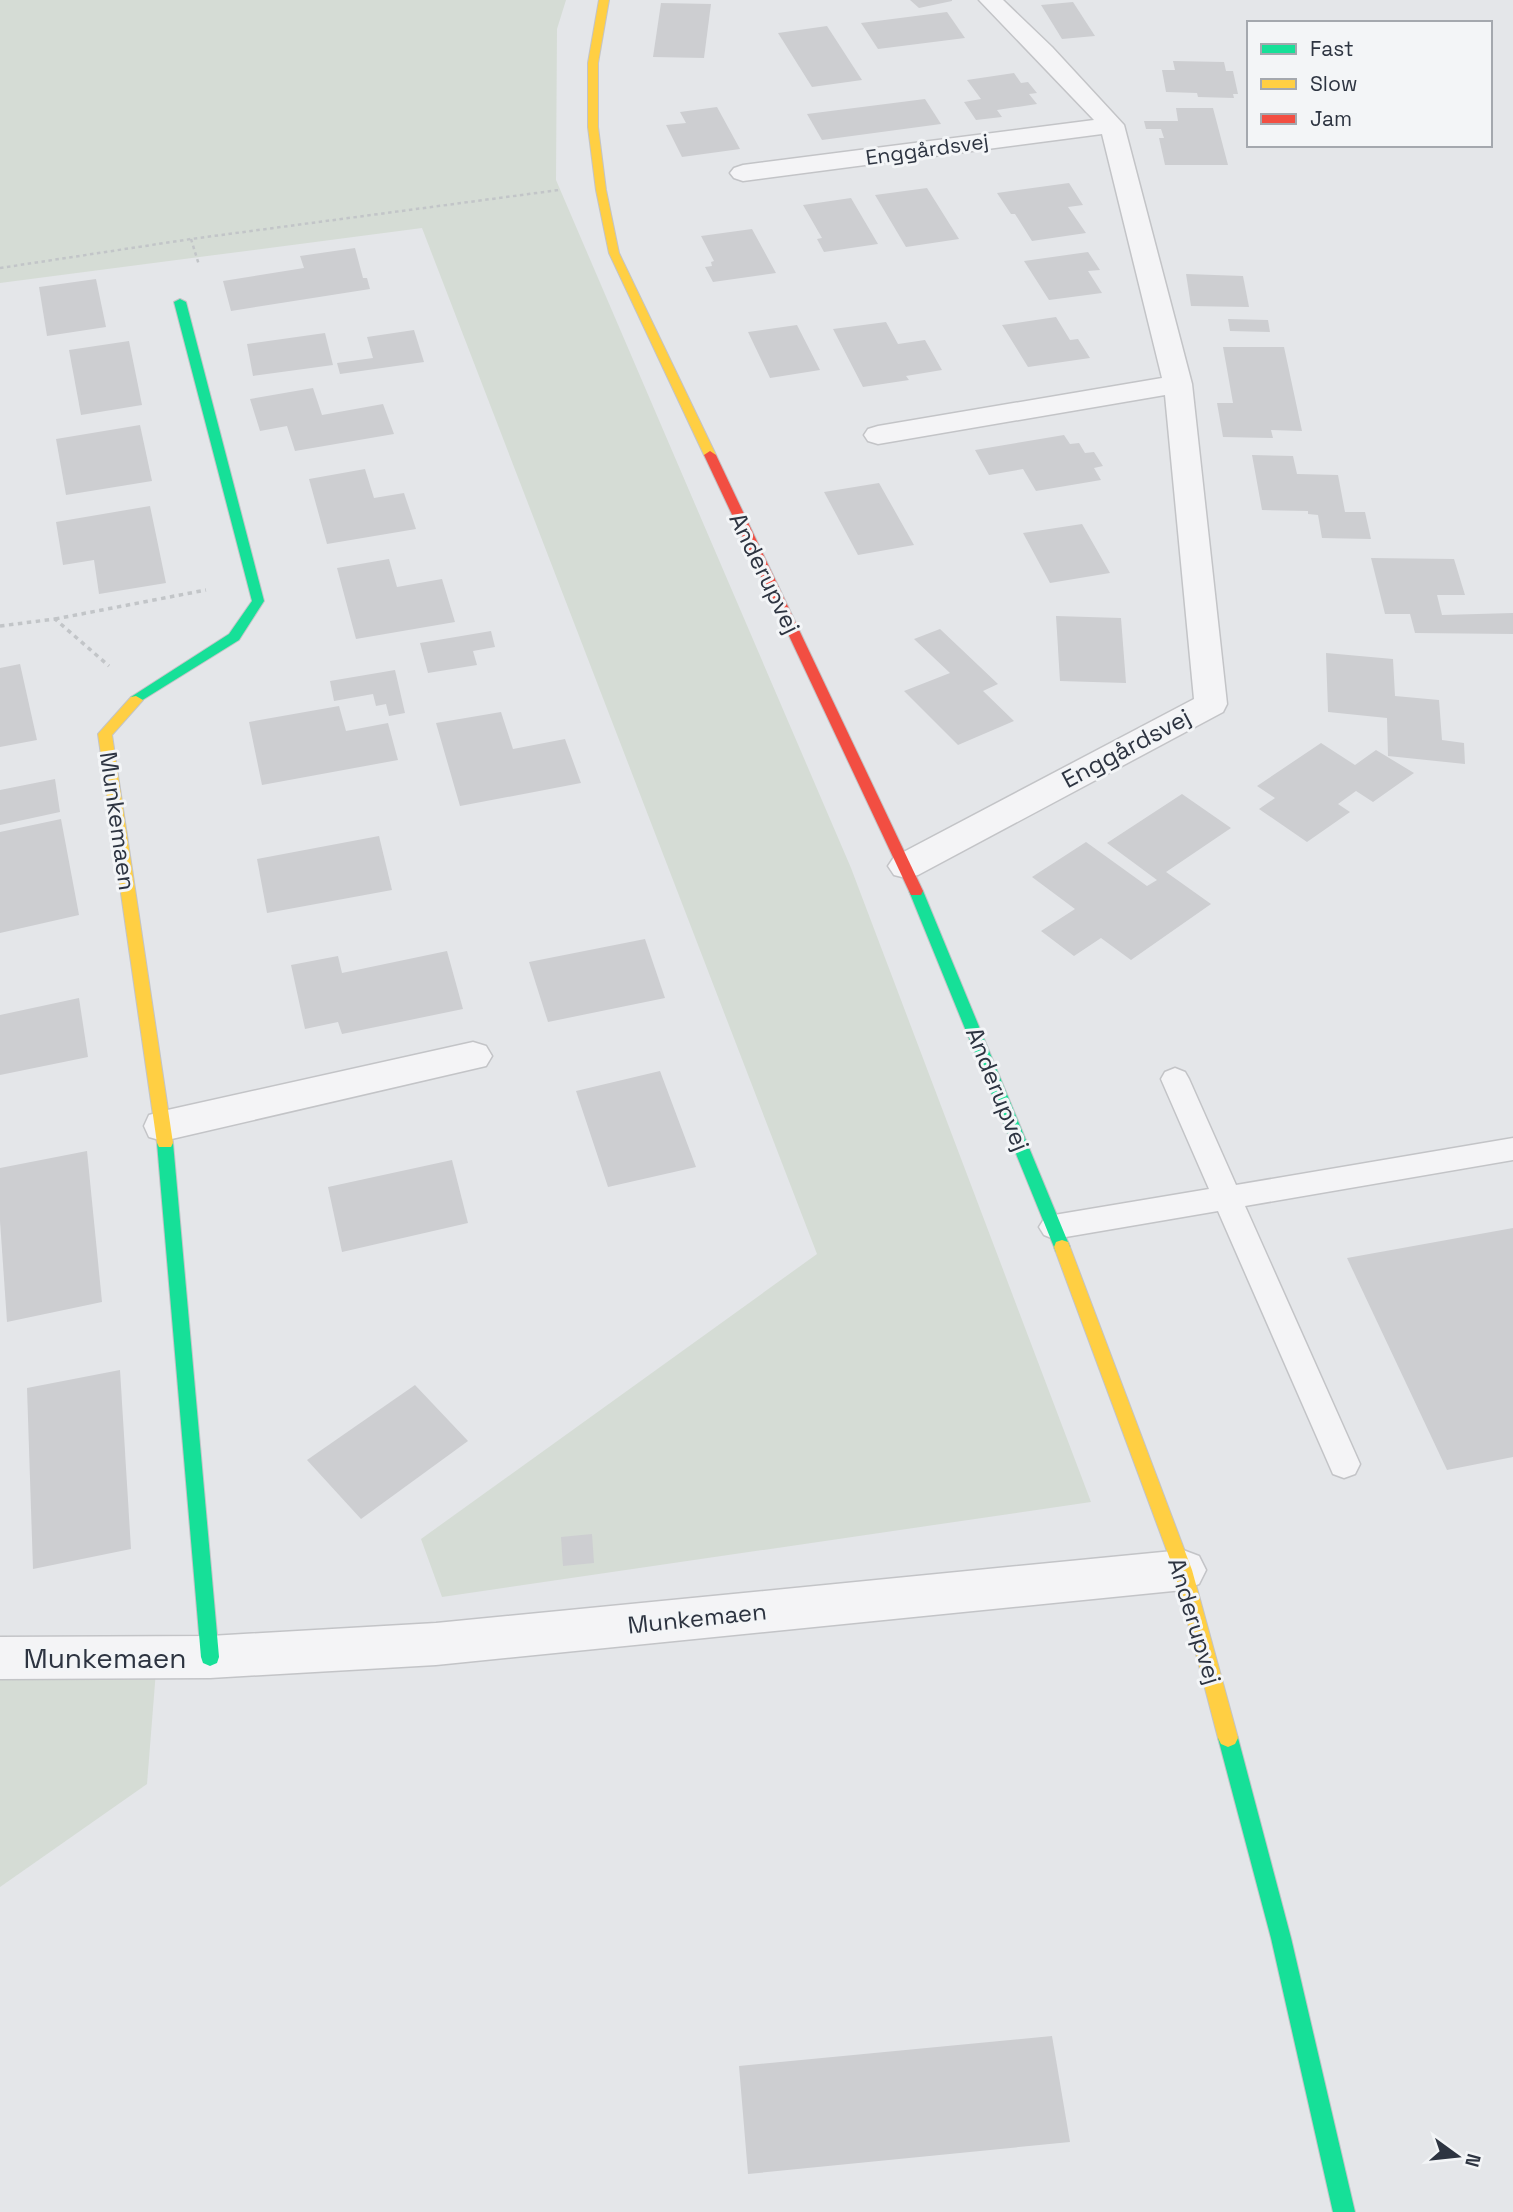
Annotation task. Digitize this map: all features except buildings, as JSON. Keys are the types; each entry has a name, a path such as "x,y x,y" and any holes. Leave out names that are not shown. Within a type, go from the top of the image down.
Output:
{"street":[{"name":"Anderupvej","path":"604,0 597,24 590,108 598,185 614,253 906,866 1054,1227 1183,1570 1278,1926 1344,2212"},
{"name":"Enggårdsvej","path":"906,866 1211,704 1178,384 1112,125 1044,52 990,0"},
{"name":"Enggårdsvej","path":"743,173 1112,125"},
{"name":"Munkemaen","path":"180,302 258,601 234,637 141,695 105,734 163,1126 210,1657"},
{"path":"878,435 1178,384"},
{"path":"163,1126 473,1056"},
{"name":"Munkemaen","path":"0,1658 210,1657 436,1644 1183,1570"}],"lane":[{"path":"1175,1079 1345,1464"},
{"path":"1054,1227 1513,1149"}],"path":[{"path":"0,268 191,239 598,185"},
{"path":"0,626 55,619 253,582"},
{"path":"55,619 141,695"}],"shaded area":[{"path":"0,0 566,0 557,29 556,180 851,868 1091,1502 442,1597 421,1539 817,1254 422,228 0,283"},
{"path":"0,1658 157,1658 147,1784 0,1887"}],"traffic: fast":[{"path":"136,700 234,637 258,601 180,302"},
{"path":"916,891 1062,1247"},
{"path":"165,1143 210,1657"},
{"path":"1228,1738 1281,1938 1344,2212"}],"traffic: slow":[{"path":"604,0 593,63 593,127 601,190 614,253 710,455"},
{"path":"136,700 105,734 165,1143"},
{"path":"1062,1247 1183,1570 1228,1738"}],"traffic: jam":[{"path":"710,455 916,891"}]}
